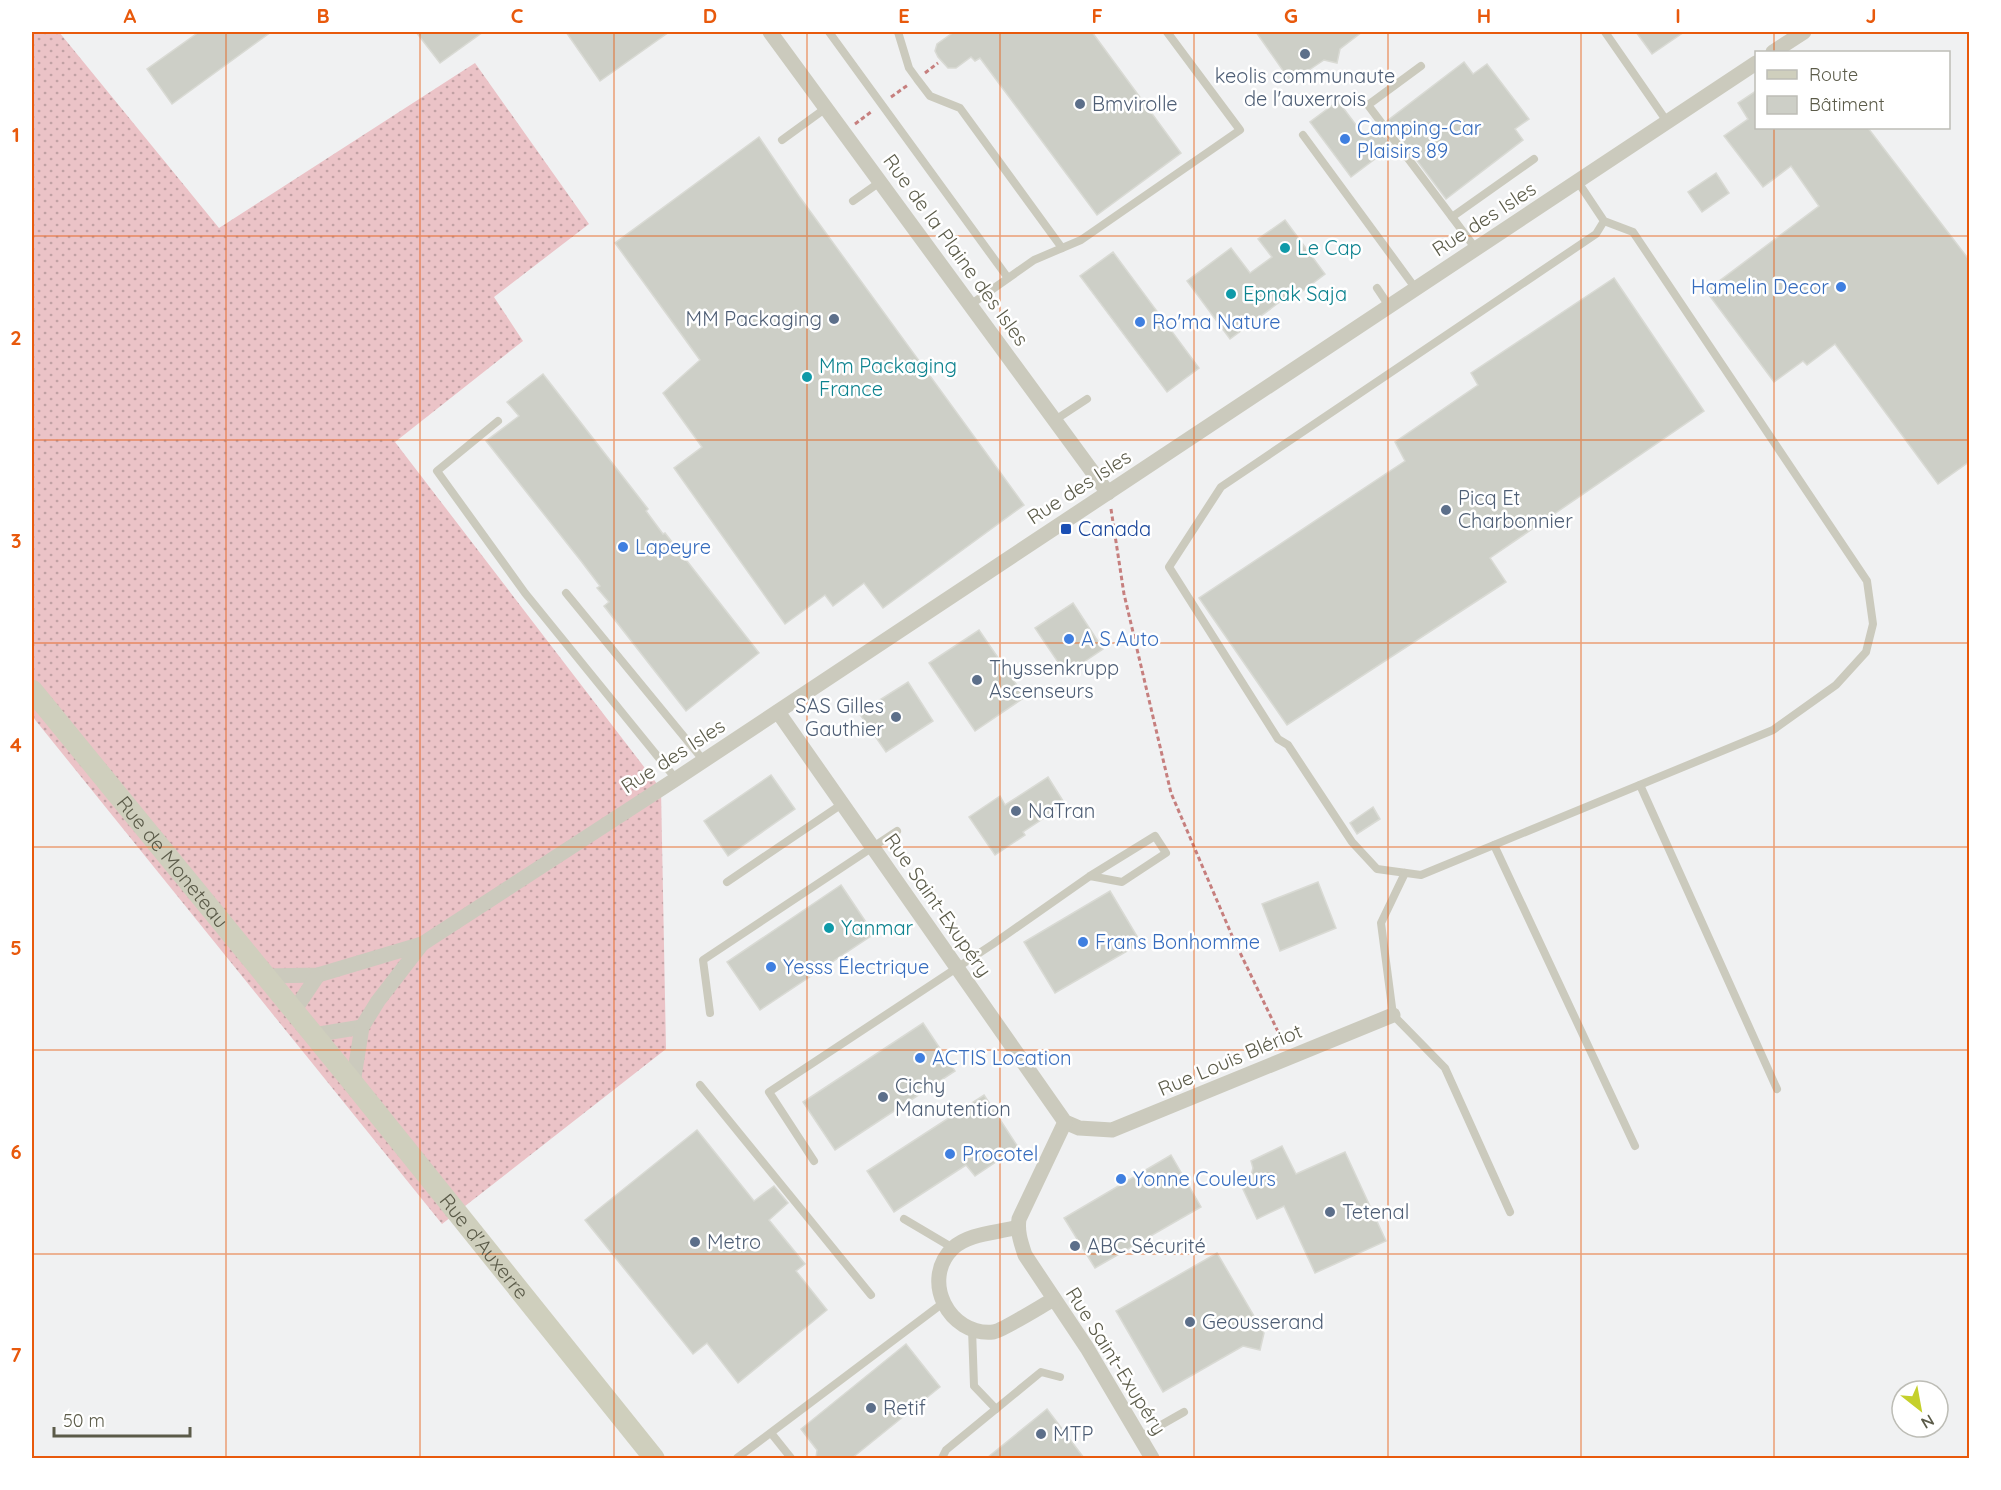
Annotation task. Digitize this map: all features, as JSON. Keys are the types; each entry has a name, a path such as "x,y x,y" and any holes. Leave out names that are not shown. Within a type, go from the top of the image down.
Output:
{"main road":[{"name":"Rue de Moneteau","path":"32,690 313,1035"},
{"name":"Rue d'Auxerre","path":"313,1035 654,1458"}],"street":[{"name":"Rue de la Plaine des Isles","path":"770,32 1108,493"},
{"path":"1775,51 1804,32"},
{"name":"Rue des Isles","path":"265,976 318,975 422,944 704,761 1755,64"},
{"name":"Rue Saint-Exupéry","path":"778,712 1065,1122"},
{"name":"Rue des Isles","path":"353,1083 362,1027 378,1001 422,944"},
{"path":"294,1011 318,975"},
{"name":"Rue Louis Blériot","path":"1065,1122 1079,1128 1112,1130 1393,1015"},
{"path":"313,1035 362,1027"},
{"path":"1054,1299 994,1332 972,1329 955,1319 943,1303 938,1284 945,1259 953,1248 968,1238 1018,1227 1019,1220 1065,1122"},
{"name":"Rue Saint-Exupéry","path":"1018,1227 1025,1255 1087,1348 1152,1458"}],"lane":[{"path":"829,32 1008,278"},
{"path":"898,32 909,68 917,79 930,96 960,108 1062,249"},
{"path":"970,305 1034,260 1081,240 1240,130 1167,32"},
{"path":"1605,32 1668,123"},
{"path":"1421,66 1368,105 1476,249"},
{"path":"782,140 826,108"},
{"path":"1303,135 1416,289"},
{"path":"1452,217 1534,159"},
{"path":"853,201 880,182"},
{"path":"1578,182 1604,221 1633,232 1867,581 1873,624 1866,652 1836,686 1773,730 1421,875 1377,869 1352,842 1288,745 1278,739 1169,567 1221,487 1596,234 1604,221"},
{"path":"1377,288 1389,306"},
{"path":"1055,420 1087,399"},
{"path":"498,421 437,471 525,593 676,779"},
{"path":"566,593 704,761"},
{"path":"1640,784 1777,1089"},
{"path":"727,882 842,804"},
{"path":"710,1013 703,960 897,831"},
{"path":"814,1161 769,1092 957,968 1090,876 1155,836 1166,853 1122,882 1090,876"},
{"path":"1494,845 1635,1146"},
{"path":"1405,873 1381,923 1393,1015 1445,1068 1510,1212"},
{"path":"700,1085 871,1295"},
{"path":"904,1219 953,1248"},
{"path":"737,1458 943,1303"},
{"path":"972,1329 974,1386 996,1409"},
{"path":"942,1458 946,1450 1041,1372 1060,1377"},
{"path":"1140,1437 1184,1412"},
{"path":"771,1433 791,1458"}],"path":[{"path":"1108,493 1124,594 1171,793 1233,938 1290,1057"}],"shaded area":[{"path":"32,32 59,32 219,228 475,63 589,224 494,297 523,341 395,442 661,789 666,1049 442,1224 32,716"}],"building":[{"path":"199,32 271,32 172,104 147,69"},
{"path":"416,32 483,32 440,63"},
{"path":"566,32 669,32 600,81"},
{"name":"Bmvirolle","path":"954,32 1092,32 1181,153 1097,215 980,58 975,61 971,57 956,68 948,68 938,57 935,51 937,44"},
{"name":"keolis communaute de l'auxerrois","path":"1256,32 1362,32 1340,49 1337,63 1324,60 1291,82"},
{"path":"1636,32 1684,32 1652,54"},
{"path":"1464,62 1473,74 1487,64 1529,119 1515,129 1523,140 1446,199 1387,121"},
{"name":"Hamelin Decor","path":"1755,92 1755,129 1869,129 1970,261 1970,461 1938,484 1835,344 1807,365 1803,361 1774,382 1706,291 1819,206 1791,166 1763,187 1724,136 1748,119 1738,103"},
{"name":"Camping-Car Plaisirs 89","path":"1338,101 1365,137 1378,128 1392,146 1351,177 1310,122"},
{"name":"Mm Packaging France","path":"759,137 799,196 1024,505 883,608 864,583 833,606 825,595 785,624 674,468 702,447 663,393 700,360 615,243"},
{"path":"1716,173 1729,193 1702,212 1688,192"},
{"path":"1285,220 1325,274 1288,302 1285,298 1230,339 1187,281 1231,248 1250,273 1272,257 1258,239"},
{"name":"Ro'ma Nature","path":"1113,252 1199,368 1167,392 1080,276"},
{"name":"Picq Et Charbonnier","path":"1614,278 1704,411 1490,558 1506,582 1287,725 1199,598 1405,461 1395,442 1478,385 1471,373"},
{"name":"Lapeyre","path":"543,374 648,509 646,511 663,534 665,533 759,653 686,711 604,606 609,602 597,588 600,586 486,441 519,416 507,402"},
{"name":"A S Auto","path":"1073,603 1103,649 1066,674 1035,628"},
{"name":"Thyssenkrupp Ascenseurs","path":"979,630 1025,697 975,731 929,663"},
{"name":"SAS Gilles Gauthier","path":"908,682 933,721 886,752 859,713"},
{"path":"771,775 795,809 728,856 704,821"},
{"name":"NaTran","path":"1048,777 1065,804 1023,832 1025,835 995,855 969,817 1000,796 1005,805"},
{"path":"1373,807 1380,819 1357,834 1350,823"},
{"path":"1318,882 1336,928 1280,951 1262,904"},
{"path":"841,885 874,934 760,1010 727,962"},
{"name":"Frans Bonhomme","path":"1110,891 1141,943 1055,993 1024,942"},
{"name":"Cichy Manutention","path":"923,1023 955,1071 835,1150 803,1102"},
{"name":"Procotel","path":"984,1095 1018,1147 975,1176 966,1165 894,1212 867,1171"},
{"name":"Metro","path":"697,1130 754,1201 774,1186 788,1203 769,1220 805,1264 796,1271 827,1310 738,1383 707,1343 693,1354 585,1220"},
{"name":"Tetenal","path":"1282,1146 1296,1174 1345,1152 1386,1241 1315,1273 1284,1206 1257,1219 1242,1187 1249,1183 1253,1168 1251,1161"},
{"path":"1171,1155 1201,1207 1095,1268 1064,1218"},
{"name":"Geousserand","path":"1217,1253 1264,1333 1260,1350 1243,1346 1163,1392 1116,1311"},
{"name":"Retif","path":"906,1344 940,1387 852,1458 816,1458 817,1450 801,1429"},
{"name":"MTP","path":"1047,1409 1084,1458 987,1458"}],"place":[{"name":"keolis communaute de l'auxerrois","path":"1305,54"},
{"name":"Bmvirolle","path":"1080,104"},
{"name":"Camping-Car Plaisirs 89","path":"1345,139"},
{"name":"Le Cap","path":"1285,248"},
{"name":"Hamelin Decor","path":"1841,287"},
{"name":"Epnak Saja","path":"1231,294"},
{"name":"MM Packaging","path":"834,319"},
{"name":"Ro'ma Nature","path":"1140,322"},
{"name":"Mm Packaging France","path":"807,377"},
{"name":"Picq Et Charbonnier","path":"1446,510"},
{"name":"Canada","path":"1066,529"},
{"name":"Lapeyre","path":"623,547"},
{"name":"A S Auto","path":"1069,639"},
{"name":"Thyssenkrupp Ascenseurs","path":"977,680"},
{"name":"SAS Gilles Gauthier","path":"896,717"},
{"name":"NaTran","path":"1016,811"},
{"name":"Yanmar","path":"829,928"},
{"name":"Frans Bonhomme","path":"1083,942"},
{"name":"Yesss Électrique","path":"771,967"},
{"name":"ACTIS Location","path":"920,1058"},
{"name":"Cichy Manutention","path":"883,1097"},
{"name":"Procotel","path":"950,1154"},
{"name":"Yonne Couleurs","path":"1121,1179"},
{"name":"Tetenal","path":"1330,1212"},
{"name":"Metro","path":"695,1242"},
{"name":"ABC Sécurité","path":"1075,1246"},
{"name":"Geousserand","path":"1190,1322"},
{"name":"Retif","path":"871,1408"},
{"name":"MTP","path":"1041,1434"}]}
